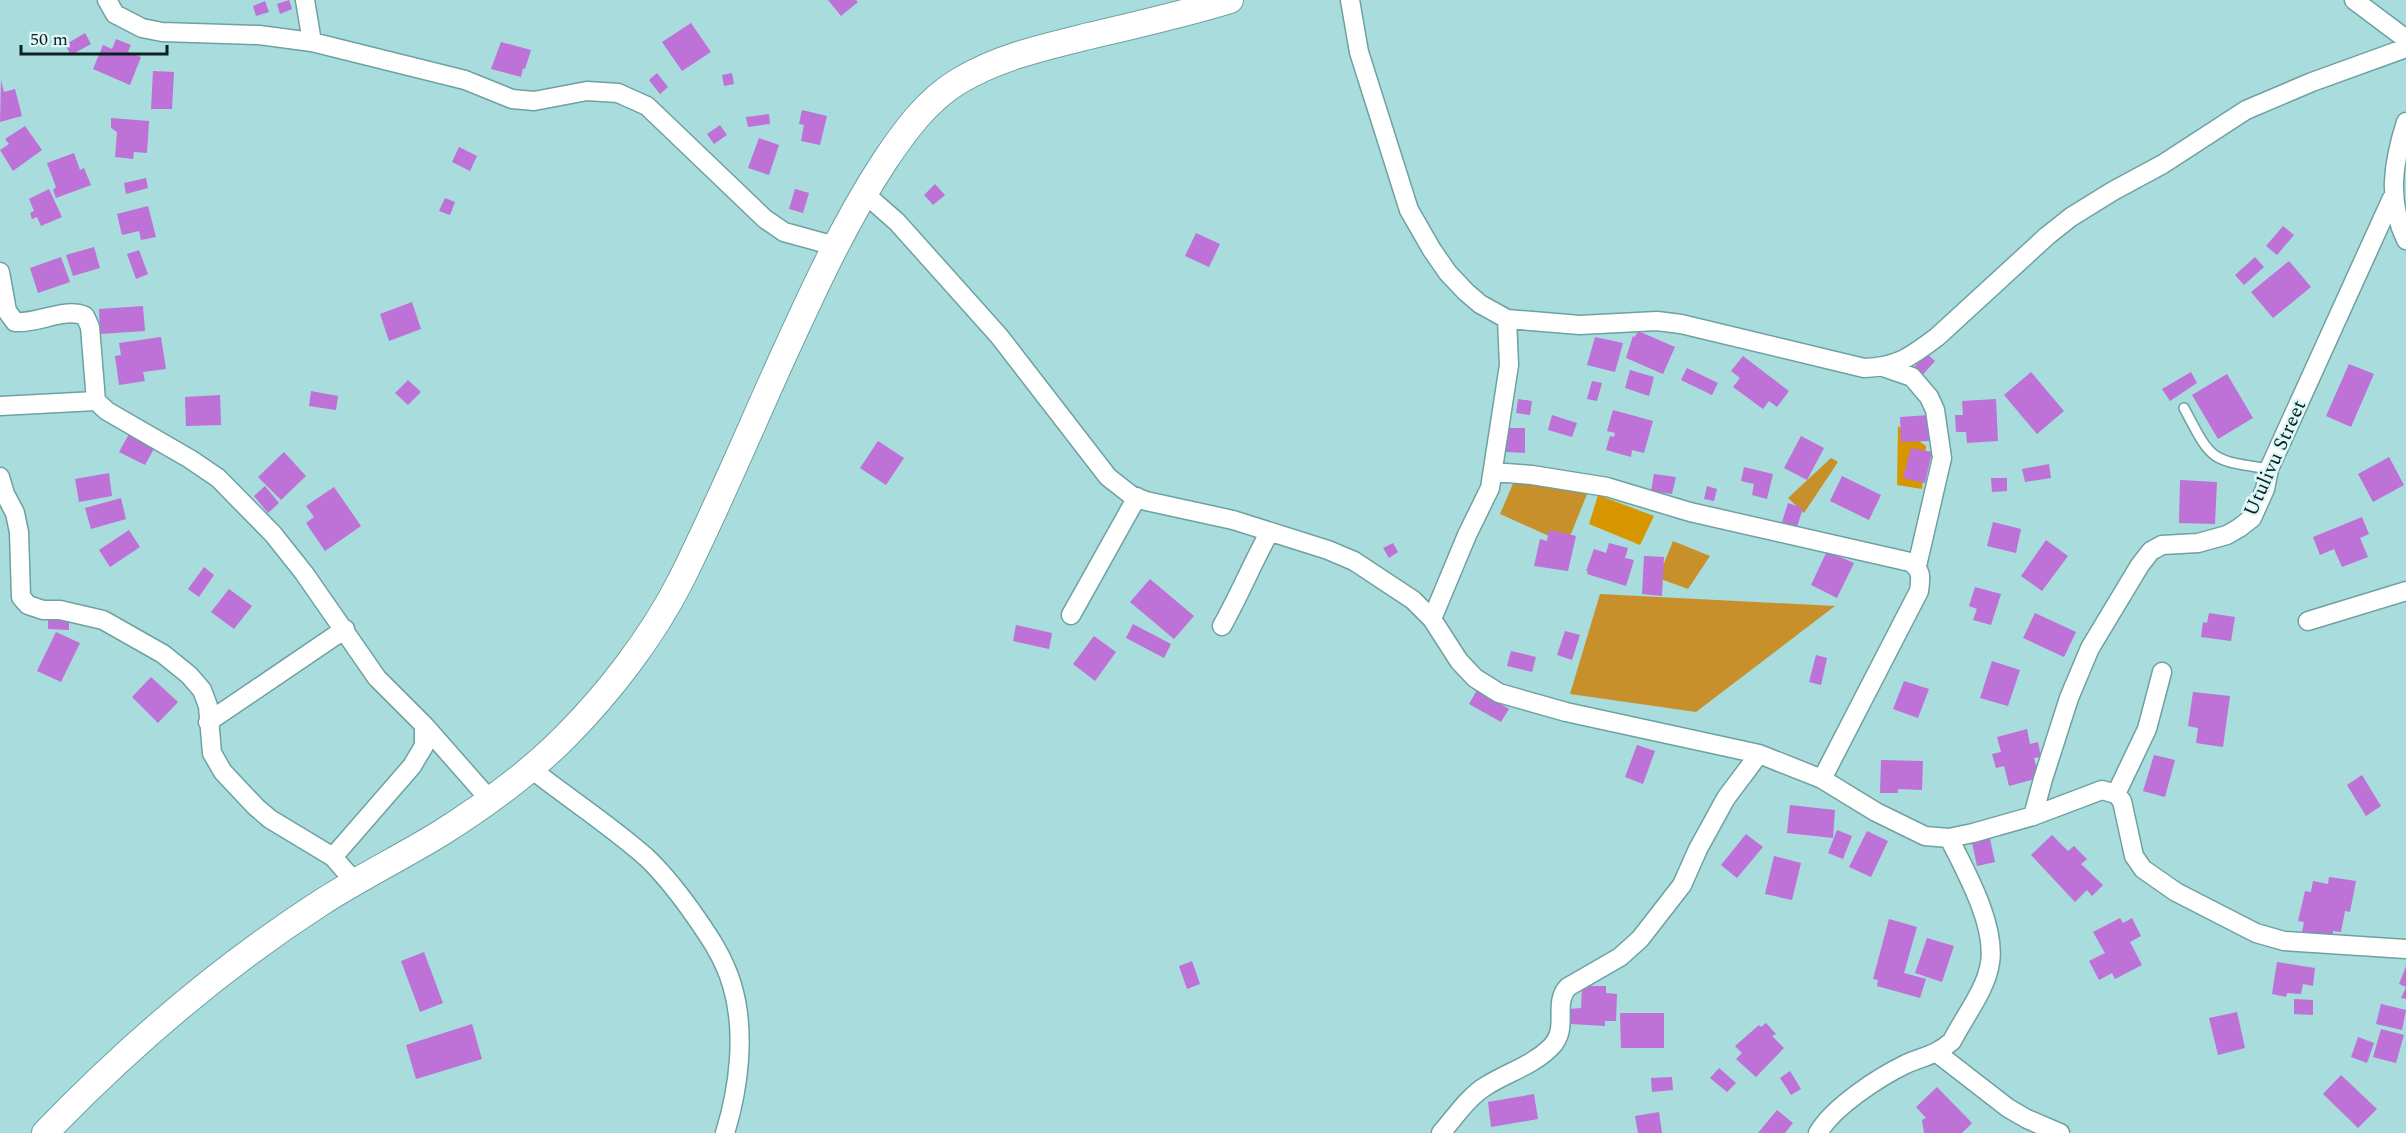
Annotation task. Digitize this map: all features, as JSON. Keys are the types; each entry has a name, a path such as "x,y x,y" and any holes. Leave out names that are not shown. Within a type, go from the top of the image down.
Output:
{"street":[{"path":"107,0 115,14 142,28 162,32 259,35 312,42 465,80 512,99 534,101 587,91 618,93 647,106 765,219 784,232 835,246"},
{"path":"304,0 312,42"},
{"path":"45,1133 84,1093 173,1013 246,956 322,902 440,834 490,800 564,738 606,692 642,644 679,584 835,246 864,193 904,131 926,107 954,84 981,69 1038,48 1198,10 1230,0"},
{"path":"1350,0 1359,52 1409,210 1448,273 1480,304 1507,319 1580,325 1657,321 1713,331 1843,364 1864,368 1886,368 1906,373 1917,382 1929,397 1937,420 1942,458 1917,566"},
{"path":"2354,0 2406,39"},
{"path":"1886,368 1903,361 1937,337 2047,236 2105,196 2163,164 2246,110 2312,82 2406,48"},
{"path":"2406,122 2398,147 2392,198 2406,240"},
{"path":"864,193 897,222 999,336 1108,477 1137,497 1233,520 1328,550 1354,561 1413,600 1432,619 1459,661 1475,678 1499,693 1566,712 1759,754 1822,778 1905,828 1925,836 1949,838 2033,816 2102,790 2116,794 2122,801 2134,856 2144,869 2176,892 2256,933 2284,941 2406,949"},
{"name":"Utulivu Street","path":"2033,816 2069,698 2090,648 2140,565 2151,551 2162,545 2198,543 2227,535 2252,518 2265,489 2269,469 2392,198"},
{"path":"0,272 7,311 15,322 26,323 75,312 86,316 90,327 96,401 107,411 218,478 273,534 345,629 377,678 424,725 490,800"},
{"path":"1432,619 1467,535 1490,488 1509,365 1507,319"},
{"path":"0,406 96,401"},
{"path":"1493,472 1532,475 1607,487 1690,512 1910,562 1917,566 1922,574 1919,591 1822,778"},
{"path":"0,477 4,494 15,513 19,532 21,597 28,605 43,610 60,610 103,620 163,654 189,675 202,690 208,706 212,753 223,772 270,819 333,857 356,882"},
{"path":"1071,615 1137,497"},
{"path":"1222,626 1269,533"},
{"path":"2308,621 2406,591"},
{"path":"208,722 345,629"},
{"path":"2116,794 2146,729 2162,672"},
{"path":"333,857 412,766 424,746 424,725"},
{"path":"1441,1133 1484,1087 1528,1065 1550,1048 1562,1027 1560,1002 1563,993 1568,987 1620,957 1640,939 1682,885 1726,798 1759,754"},
{"path":"530,768 646,857 684,900 721,957 733,985 740,1059 734,1104 725,1133"},
{"path":"1818,1133 1823,1124 1852,1098 1893,1071 1919,1058 1937,1053 1952,1041 1983,986 1990,964 1991,943 1971,884 1949,838"},
{"path":"1937,1053 2026,1119 2060,1133"}],"lane":[{"path":"2184,408 2212,455 2226,463 2269,469"}],"shaded area":[{"path":"1898,426 1926,446 1922,489 1897,485"},
{"path":"1831,458 1838,462 1804,513 1788,498"},
{"path":"1515,479 1591,484 1567,544 1500,514"},
{"path":"1598,495 1654,516 1640,545 1589,524"},
{"path":"1673,541 1710,556 1688,589 1658,578"},
{"path":"1600,594 1835,606 1696,712 1570,694"}],"building":[{"path":"289,0 292,9 280,14 277,4"},
{"path":"828,0 856,0 858,2 841,16"},
{"path":"265,1 269,12 256,16 253,6"},
{"path":"691,23 711,52 682,71 662,42"},
{"path":"85,33 91,44 71,55 65,45"},
{"path":"116,39 131,45 128,52 141,57 130,85 93,69 103,45 112,49"},
{"path":"501,42 531,50 521,77 491,69"},
{"path":"153,71 174,72 172,109 151,109"},
{"path":"657,73 668,87 660,94 649,80"},
{"path":"732,73 734,84 724,86 722,75"},
{"path":"1,80 4,92 15,89 22,116 0,122"},
{"path":"802,110 827,116 820,145 801,141 804,125 799,124"},
{"path":"769,114 770,124 748,127 746,117"},
{"path":"111,118 149,121 147,153 134,152 133,159 115,157 117,132 111,128"},
{"path":"720,125 727,135 714,144 707,134"},
{"path":"25,126 42,150 13,171 0,150 9,144 5,139"},
{"path":"759,138 779,145 769,175 748,168"},
{"path":"459,147 477,156 470,171 452,162"},
{"path":"74,153 80,170 84,168 91,185 56,198 53,190 56,187 47,163"},
{"path":"146,178 148,188 126,194 124,183"},
{"path":"935,184 945,195 933,205 924,195"},
{"path":"49,189 62,217 41,226 37,217 32,219 30,213 34,211 29,199"},
{"path":"795,189 809,193 803,213 789,209"},
{"path":"445,198 455,202 450,215 439,211"},
{"path":"148,206 156,237 141,240 139,231 122,235 117,214"},
{"path":"2283,226 2294,235 2277,255 2266,246"},
{"path":"1196,233 1220,244 1209,267 1185,256"},
{"path":"94,247 100,268 73,276 66,255"},
{"path":"139,250 148,274 136,279 127,254"},
{"path":"61,257 70,282 38,293 30,268"},
{"path":"2255,257 2264,267 2244,285 2235,275"},
{"path":"2289,261 2311,287 2273,318 2251,292"},
{"path":"412,302 421,329 389,341 380,314"},
{"path":"143,306 145,331 100,334 99,309"},
{"path":"1638,331 1675,347 1663,374 1626,358 1633,336 1635,337"},
{"path":"161,337 166,369 143,372 145,381 119,385 115,356 121,355 119,343"},
{"path":"1595,337 1623,343 1615,372 1587,365"},
{"path":"1926,353 1935,361 1920,378 1911,371"},
{"path":"1743,356 1789,391 1777,407 1769,401 1763,409 1733,387 1740,378 1731,371"},
{"path":"2349,364 2374,374 2351,427 2326,416"},
{"path":"1687,368 1718,383 1712,395 1681,380"},
{"path":"1630,370 1654,377 1649,396 1625,388"},
{"path":"2031,372 2064,411 2037,434 2004,395"},
{"path":"2191,372 2197,383 2170,401 2162,389"},
{"path":"2227,374 2253,418 2218,439 2192,395"},
{"path":"408,380 421,392 408,405 395,393"},
{"path":"1592,381 1602,383 1597,401 1587,399"},
{"path":"311,391 338,396 336,410 309,406"},
{"path":"220,395 221,425 186,426 185,397"},
{"path":"1518,399 1532,401 1530,415 1516,413"},
{"path":"1996,399 1998,441 1967,443 1966,432 1956,432 1955,415 1963,415 1962,401"},
{"path":"1613,410 1653,421 1644,453 1632,450 1631,457 1606,450 1610,436 1614,437 1615,433 1607,431"},
{"path":"1552,415 1577,423 1572,437 1548,430"},
{"path":"1929,415 1930,441 1901,442 1900,417"},
{"path":"1507,428 1525,428 1525,453 1506,452"},
{"path":"129,434 155,447 145,465 119,452"},
{"path":"1801,436 1824,448 1807,480 1784,468"},
{"path":"878,441 904,458 886,485 860,468"},
{"path":"1911,448 1932,452 1925,483 1903,478"},
{"path":"284,452 306,476 281,500 258,477"},
{"path":"2389,457 2404,485 2373,502 2358,474"},
{"path":"2049,464 2051,478 2025,482 2022,469"},
{"path":"1744,467 1773,474 1767,499 1752,495 1754,484 1741,481"},
{"path":"109,473 112,496 79,502 75,479"},
{"path":"1654,474 1676,477 1672,494 1651,491"},
{"path":"1842,476 1881,495 1869,520 1830,501"},
{"path":"1991,478 2007,478 2007,491 1992,492"},
{"path":"2180,480 2217,482 2215,524 2179,523"},
{"path":"265,486 279,503 268,513 254,496"},
{"path":"1707,486 1717,489 1714,501 1704,499"},
{"path":"334,487 361,526 325,551 306,523 314,517 306,506"},
{"path":"121,498 126,519 91,529 85,508"},
{"path":"1788,503 1803,508 1796,530 1781,525"},
{"path":"2362,517 2369,534 2360,538 2368,557 2342,567 2334,549 2320,555 2313,537"},
{"path":"1993,522 2021,529 2016,553 1987,546"},
{"path":"129,530 140,547 110,567 99,550"},
{"path":"1549,530 1576,536 1568,571 1534,566 1540,539 1547,541"},
{"path":"2046,540 2068,556 2042,591 2021,576"},
{"path":"1393,543 1398,552 1389,558 1383,548"},
{"path":"1609,543 1628,548 1625,558 1634,560 1626,586 1587,574 1594,549 1606,553"},
{"path":"1827,551 1854,563 1837,598 1811,585"},
{"path":"1644,556 1664,557 1662,596 1642,594"},
{"path":"204,567 214,575 199,597 188,589"},
{"path":"1150,579 1194,616 1174,639 1130,602"},
{"path":"1975,587 2001,594 1991,625 1973,620 1977,609 1969,606"},
{"path":"229,589 252,606 234,629 211,612"},
{"path":"2035,613 2076,632 2064,657 2023,638"},
{"path":"2209,613 2235,617 2231,641 2201,637 2203,622 2207,623"},
{"path":"48,620 69,620 69,630 48,629"},
{"path":"1133,624 1171,644 1164,658 1126,638"},
{"path":"1016,625 1052,633 1049,649 1013,641"},
{"path":"1565,631 1580,635 1572,660 1557,655"},
{"path":"56,632 80,643 61,682 37,671"},
{"path":"1094,636 1116,652 1095,681 1073,664"},
{"path":"1511,651 1536,657 1532,672 1507,666"},
{"path":"1816,655 1827,658 1821,685 1809,682"},
{"path":"1992,661 2020,670 2008,706 1980,698"},
{"path":"151,677 178,702 158,723 132,697"},
{"path":"1904,681 1929,689 1918,718 1893,709"},
{"path":"1477,690 1509,709 1501,722 1469,704"},
{"path":"2193,692 2230,696 2223,747 2196,743 2198,728 2188,726"},
{"path":"2027,729 2030,744 2038,742 2041,757 2034,758 2039,778 2009,786 2004,766 1996,768 1992,754 2001,752 1997,737"},
{"path":"1637,745 1655,751 1643,784 1625,777"},
{"path":"2154,755 2175,760 2165,797 2143,791"},
{"path":"1881,760 1923,761 1922,790 1898,789 1898,793 1880,793"},
{"path":"2362,775 2381,806 2366,816 2347,785"},
{"path":"1790,805 1835,810 1833,838 1787,833"},
{"path":"1837,830 1852,836 1843,859 1828,853"},
{"path":"1867,831 1888,841 1871,877 1849,867"},
{"path":"1746,834 1763,847 1737,878 1721,865"},
{"path":"1989,834 1995,862 1977,866 1971,838"},
{"path":"2052,835 2068,851 2074,846 2087,859 2081,864 2103,885 2092,896 2087,890 2075,902 2031,855"},
{"path":"1774,856 1801,863 1792,900 1765,894"},
{"path":"2329,877 2356,881 2350,912 2345,911 2341,932 2333,931 2332,941 2302,932 2304,922 2298,921 2305,891 2311,892 2313,881 2328,884"},
{"path":"2120,918 2123,923 2132,918 2141,936 2130,942 2142,965 2115,979 2112,973 2099,980 2089,961 2105,953 2093,932"},
{"path":"1889,919 1917,927 1904,973 1926,979 1920,998 1877,986 1878,980 1873,979"},
{"path":"1927,938 1954,946 1942,982 1915,973"},
{"path":"424,952 443,1003 420,1012 401,961"},
{"path":"1192,961 1200,984 1187,989 1179,966"},
{"path":"2277,962 2315,968 2313,986 2303,984 2301,994 2287,993 2286,997 2272,994"},
{"path":"2406,966 2406,987 2399,984"},
{"path":"1582,986 1606,986 1606,993 1617,994 1616,1021 1605,1021 1605,1026 1571,1024 1570,1009 1581,1008"},
{"path":"2406,987 2406,999 2401,998"},
{"path":"2294,999 2313,1000 2313,1015 2294,1014"},
{"path":"2381,1004 2406,1010 2402,1030 2376,1024"},
{"path":"2237,1012 2245,1048 2218,1055 2209,1018"},
{"path":"1620,1013 1664,1013 1664,1048 1621,1048"},
{"path":"1766,1023 1776,1034 1772,1036 1784,1048 1756,1077 1736,1059 1742,1053 1735,1046 1759,1025 1761,1027"},
{"path":"472,1024 482,1059 416,1079 406,1045"},
{"path":"2381,1029 2404,1035 2396,1063 2373,1057"},
{"path":"2358,1037 2374,1043 2367,1063 2351,1057"},
{"path":"1719,1068 1736,1083 1727,1092 1710,1078"},
{"path":"1790,1071 1801,1089 1791,1095 1780,1078"},
{"path":"2341,1075 2377,1109 2358,1128 2323,1094"},
{"path":"1672,1077 1673,1090 1652,1092 1651,1078"},
{"path":"1937,1087 1972,1123 1962,1133 1924,1133 1922,1120 1926,1118 1916,1107"},
{"path":"1534,1094 1538,1119 1491,1127 1488,1102"},
{"path":"1777,1110 1793,1123 1785,1133 1758,1133"},
{"path":"1659,1112 1662,1133 1638,1133 1635,1116"}]}
